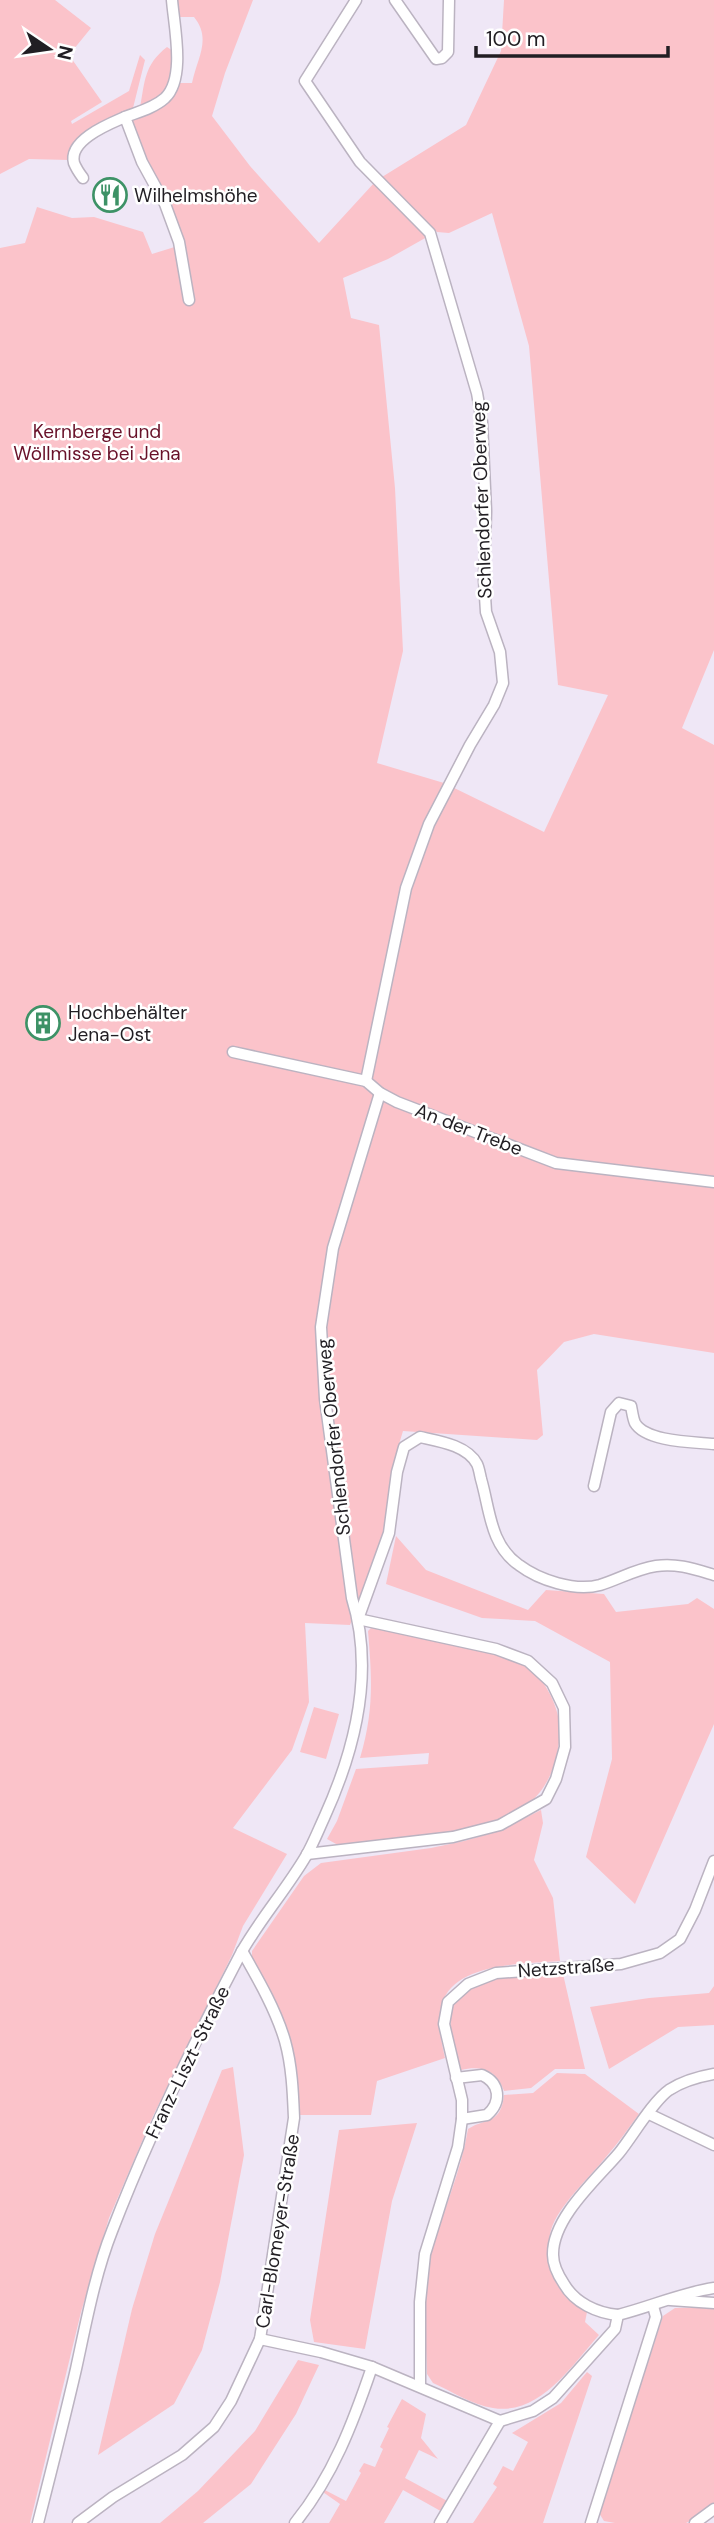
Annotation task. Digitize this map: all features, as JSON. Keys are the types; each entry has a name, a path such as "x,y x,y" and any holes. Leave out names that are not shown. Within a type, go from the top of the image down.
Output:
{"street":[{"path":"83,178 74,163 74,155 83,140 99,128 154,106 171,91 177,67 172,0"},
{"name":"Schlendorfer Oberweg","path":"356,0 305,81 360,162 430,233 477,393 482,422 486,511 486,612 500,652 503,682 494,705 429,824 406,888 366,1081"},
{"path":"395,0 436,59 442,58 448,52 449,0"},
{"path":"125,117 142,162 165,204 178,242 189,300"},
{"name":"An der Trebe","path":"233,1052 366,1081 380,1093 556,1163 628,1174 714,1182"},
{"name":"Schlendorfer Oberweg","path":"358,1619 352,1598 325,1399 321,1327 333,1248 380,1093"},
{"path":"594,1486 611,1412 619,1403 631,1406 635,1423 645,1433 714,1444"},
{"path":"307,1854 453,1837 500,1825 546,1799 556,1779 565,1748 564,1708 552,1683 528,1661 496,1648 358,1619 389,1533 397,1472 404,1447 410,1441 420,1437 459,1448 477,1464 493,1532 504,1552 519,1566 540,1576 565,1585 592,1587 641,1569 659,1566 683,1566 714,1575"},
{"name":"Franz-Liszt-Straße","path":"38,2523 110,2234 158,2118 242,1951 307,1854 345,1764 362,1691 358,1619"},
{"name":"Netzstraße","path":"420,2386 420,2302 425,2254 458,2147 462,2119 462,2101 444,2024 448,2002 468,1984 496,1973 621,1964 660,1953 680,1939 695,1910 714,1861"},
{"name":"Carl-Blomeyer-Straße","path":"78,2523 113,2497 182,2455 214,2427 231,2401 260,2339 289,2157 294,2118 293,2095 285,2041 258,1979 242,1951"},
{"path":"714,2074 690,2078 666,2092 569,2213 558,2231 553,2254 556,2272 568,2291 585,2306 606,2314 618,2315 653,2306 683,2294 714,2288"},
{"path":"457,2078 482,2075 494,2083 497,2093 496,2104 487,2115 462,2119"},
{"path":"649,2113 714,2145"},
{"path":"670,2300 714,2303"},
{"path":"592,2523 656,2317 653,2306"},
{"path":"260,2339 321,2352 372,2367 500,2421 533,2411 553,2398 615,2329 618,2315"},
{"path":"295,2523 320,2490 339,2454 372,2367"},
{"path":"440,2523 500,2421"},
{"path":"695,2523 714,2509"}],"green space":[{"path":"0,0 55,0 91,28 69,55 102,102 71,121 72,124 129,91 140,55 145,60 133,108 120,114 69,160 29,159 0,174"},
{"name":"Kernberge und Wöllmisse bei Jena","path":"175,0 253,0 212,116 250,166 319,243 374,183 427,237 388,259 343,278 351,318 379,325 395,488 403,651 377,763 444,783 544,832 608,695 558,685 529,346 492,213 449,233 437,232 382,177 466,125 501,51 504,0 714,0 714,650 682,728 714,745 714,1353 594,1334 564,1342 537,1370 543,1435 537,1440 403,1431 393,1464 385,1534 350,1625 305,1623 309,1702 292,1750 233,1828 287,1854 243,1926 232,1955 153,2116 109,2218 81,2312 30,2523 0,2523 0,248 25,243 37,207 72,218 94,217 143,232 152,254 181,245 131,122 178,83 192,83 202,49 202,33 194,17 177,17"},
{"path":"167,47 173,51 170,80 164,91 140,108 150,67"},
{"path":"396,1536 426,1570 528,1610 546,1590 604,1594 616,1612 688,1604 697,1598 714,1609 714,1724 635,1904 586,1857 612,1759 610,1662 535,1621 482,1618 386,1584"},
{"path":"373,1626 489,1651 523,1664 537,1676 553,1699 560,1730 552,1771 534,1799 511,1814 464,1829 410,1838 338,1845 327,1839 337,1821 356,1769 428,1764 429,1753 360,1758 370,1710 368,1631"},
{"path":"314,1707 339,1714 326,1759 300,1752"},
{"path":"541,1810 543,1823 534,1860 553,1898 560,1961 493,1968 461,1980 449,1990 442,2004 440,2031 445,2058 377,2081 371,2115 299,2115 290,2053 271,1995 252,1957 252,1951 304,1876 321,1863 464,1841 499,1831"},
{"path":"563,1974 585,2069 555,2069 531,2088 504,2091 497,2078 487,2071 475,2068 461,2070 451,2026 452,2011 458,1998 468,1989 499,1979"},
{"path":"714,1986 714,2025 678,2027 609,2069 590,2007 709,1993"},
{"path":"233,2067 244,2155 220,2282 202,2350 174,2404 98,2455 132,2309 155,2234 222,2070"},
{"path":"557,2073 585,2074 639,2114 560,2211 551,2230 548,2255 554,2278 567,2298 587,2312 585,2322 599,2335 554,2386 540,2396 526,2404 493,2408 470,2401 433,2383 427,2374 425,2314 428,2269 468,2129 496,2116 504,2095 533,2093"},
{"path":"417,2123 392,2201 365,2349 314,2342 310,2320 339,2130"},
{"path":"714,2307 714,2503 686,2523 604,2521 599,2513 663,2316 675,2308"},
{"path":"298,2360 319,2365 296,2414 251,2484 203,2523 160,2523 198,2491 255,2431"},
{"path":"587,2372 592,2376 543,2523 473,2523 497,2487 493,2484 503,2466 513,2471 528,2442 512,2433 561,2403"},
{"path":"402,2399 426,2414 421,2438 438,2459 419,2450 405,2478 451,2503 446,2514 403,2490 384,2523 329,2523 340,2504 320,2490 321,2488 346,2501 364,2463 375,2467 383,2449 380,2447 389,2428 387,2427"}],"place":[{"name":"Wilhelmshöhe","path":"110,195"},
{"name":"Hochbehälter Jena-Ost","path":"43,1023"}]}
